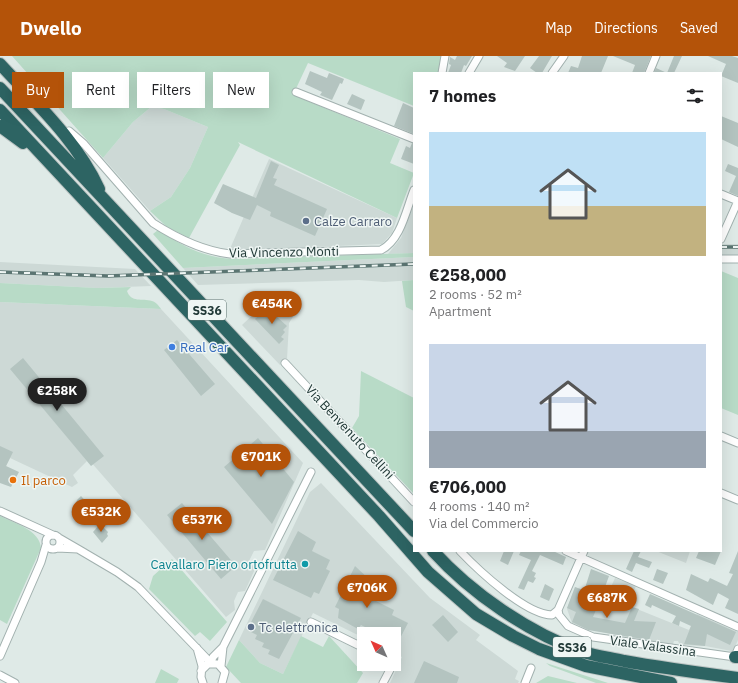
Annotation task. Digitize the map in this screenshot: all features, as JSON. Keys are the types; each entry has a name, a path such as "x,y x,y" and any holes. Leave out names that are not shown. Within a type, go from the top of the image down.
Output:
{"highway":[{"path":"0,64 67,133 92,174 104,199"},
{"name":"SS36","path":"0,88 413,530"},
{"name":"SS36","path":"0,110 434,577 476,614 513,636 572,662 607,672 671,683"},
{"path":"0,126 46,159"},
{"name":"SS36","path":"434,552 474,589 499,607 544,635 583,652 661,668 738,678"},
{"path":"607,672 634,683"},
{"path":"700,673 738,674"}],"street":[{"path":"442,72 445,56"},
{"path":"470,72 479,56"},
{"path":"553,72 564,56"},
{"path":"649,72 656,56"},
{"path":"296,92 413,140"},
{"name":"Via Vincenzo Monti","path":"67,133 84,144 153,223 166,231 216,252 230,254 381,250 387,247 397,235 413,193"},
{"path":"722,194 738,201 722,237"},
{"path":"722,259 738,259"},
{"name":"Via Benvenuto Cellini","path":"285,363 413,501"},
{"path":"722,439 738,443"},
{"path":"201,671 206,665 211,663 213,657 223,647 311,472"},
{"path":"722,493 738,500"},
{"path":"0,511 56,536 118,572 138,587 211,663 221,666"},
{"path":"32,526 39,532 50,548 78,549"},
{"path":"0,656 41,562 48,537 56,536"},
{"path":"41,562 60,544 56,536"},
{"path":"461,552 487,578 535,610 544,615 552,616 558,610 582,554"},
{"path":"571,552 582,554 738,627"},
{"name":"Viale Valassina","path":"558,610 559,615 568,626 593,637 737,654"},
{"path":"311,622 357,645"},
{"path":"223,647 221,666 224,680 232,683"},
{"path":"197,648 202,666 202,682"},
{"path":"525,683 532,668"},
{"path":"383,683 389,671"},
{"path":"0,675 15,683"}],"shaded area":[{"path":"150,108 158,108 164,109 208,127 190,168 171,197 150,211 103,158 133,122"},
{"path":"269,159 397,218 392,233 382,244 229,251"},
{"path":"413,207 413,253 388,254 401,238"},
{"path":"722,244 738,244 738,256 722,256"},
{"path":"413,257 413,280 384,282 359,280 198,285 183,268"},
{"path":"0,262 135,269 151,286 97,288 0,283"},
{"path":"277,292 296,312 289,323 287,359 280,365 242,325"},
{"path":"0,302 161,309 303,463 265,550 254,551 249,561 255,569 245,591 238,592 234,601 235,610 226,617 29,391 87,461 73,475 78,483 72,487 10,458 0,479"},
{"path":"321,483 430,598 480,635 476,640 518,671 515,679 519,681 518,683 390,683 396,671 401,671 401,627 357,627 357,635 313,613 283,674 260,663 239,640 310,492"},
{"path":"658,552 690,552 686,563"},
{"path":"615,578 636,586 628,604 632,607 689,630 697,614 738,632 738,640 734,649 732,651 705,646 680,645 678,641 674,641 673,644 620,636 588,629 572,623 567,609 575,587 606,598"}],"green space":[{"path":"12,56 442,56 440,72 413,72 413,106 308,63 293,95 400,139 390,163 413,173 413,176 397,218 238,142 240,145 189,238 167,227 150,211 171,197 190,168 208,127 164,109 158,108 205,108 205,72 137,72 137,108 150,108 133,122 103,158 58,108 64,108 64,72 26,72"},
{"path":"158,230 193,250 211,256 232,259 413,253 413,257 183,268 153,234"},
{"path":"722,271 738,278 738,415 722,408"},
{"path":"413,280 413,310 406,307 402,281"},
{"path":"0,283 97,288 131,287 127,291 131,297 134,299 153,302 161,309 0,302"},
{"path":"361,371 413,397 413,493 352,428 359,416"},
{"path":"0,516 19,524 31,532 40,542 41,548 7,624 0,620"},
{"path":"172,559 227,622 210,641 200,632 195,636 149,589 153,576"},
{"path":"301,636 323,647 329,636 357,666 357,671 361,671 363,673 357,683 241,683 226,667 239,640 260,663 283,674"},
{"path":"546,663 608,683 596,683 550,666"},
{"path":"161,669 179,679 177,683 155,683"},
{"path":"548,676 577,683 536,683"}],"building":[{"path":"457,56 472,56 466,66 464,65 461,72 448,72 451,65 449,64 450,57 455,60"},
{"path":"497,56 525,56 515,71 504,67 507,63"},
{"path":"539,56 552,56 543,72 536,72 530,68"},
{"path":"582,56 608,56 601,72 568,72 571,66 578,68"},
{"path":"613,56 651,56 644,72 632,72 635,65"},
{"path":"674,56 682,56 674,72 667,72"},
{"path":"708,56 732,56 738,58 738,83 722,76 726,64"},
{"path":"656,68 665,72 654,72"},
{"path":"310,71 327,78 329,73 344,79 342,84 340,83 332,100 320,95 322,92 305,84"},
{"path":"352,94 365,100 361,110 347,104"},
{"path":"403,103 413,108 413,134 394,126"},
{"path":"722,116 738,123 738,147 722,139"},
{"path":"413,144 413,164 401,159 406,146 410,148"},
{"path":"271,161 279,165 273,178 277,179 274,185 327,209 315,236 270,216 271,212 257,205 250,220 232,213 214,203 223,184 256,198"},
{"path":"728,164 738,168 738,196 729,192 736,176 725,171"},
{"path":"267,308 287,326 283,330 285,332 281,337 284,339 279,344 255,319"},
{"path":"177,340 215,384 201,396 164,350"},
{"path":"23,358 104,456 91,466 10,369"},
{"path":"258,438 294,482 272,524 224,467"},
{"path":"0,446 13,452 6,466 19,472 11,487 0,483"},
{"path":"81,496 95,511 81,522 73,513 77,500"},
{"path":"182,503 236,566 221,579 167,515"},
{"path":"100,524 108,532 108,536 102,543 93,532"},
{"name":"Cavallaro Piero ortofrutta","path":"298,531 316,542 312,551 330,560 326,569 330,571 319,594 314,592 311,598 273,580"},
{"path":"738,551 738,614 725,608 729,599 718,593 713,605 686,590 691,574 708,582 710,578 727,586 733,574 729,573"},
{"path":"504,552 514,552 508,565 500,561"},
{"path":"520,552 555,552 566,557 563,565 540,555 532,571 536,573 534,577 536,578 533,583 528,581 524,590 518,588 531,560 519,555"},
{"path":"634,552 640,552 638,557 652,562 649,568 636,563 632,572 626,569"},
{"path":"699,552 721,552 715,565 696,558"},
{"path":"355,566 372,582 368,589 374,592 372,596 377,599 376,601 394,610 392,615 408,623 401,636 401,627 365,627 361,625 357,628 338,618 339,609 335,607"},
{"path":"591,569 609,576 605,587 608,589 605,596 585,588"},
{"path":"657,569 668,573 663,584 653,580"},
{"path":"545,584 554,589 549,601 540,597"},
{"path":"575,587 588,592 585,600 598,605 593,617 625,623 632,607 639,609 634,621 656,622 649,640 588,630 572,622 576,612 567,608"},
{"path":"650,594 736,632 730,645 707,634 705,646 684,644 691,626 680,621 679,626 672,623 676,616 652,605 651,608 645,605"},
{"path":"263,599 301,618 279,659 268,654 270,650 262,647 264,643 255,639 257,635 247,630"},
{"path":"443,615 458,632 448,642 432,625"},
{"path":"424,661 459,677 457,683 414,683"}],"railway":[{"path":"722,247 738,247"},
{"path":"0,272 108,276 413,264"}],"place":[{"name":"Calze Carraro","path":"306,221"},
{"name":"Real Car","path":"172,347"},
{"name":"Il parco","path":"13,480"},
{"name":"Cavallaro Piero ortofrutta","path":"305,564"},
{"name":"Tc elettronica","path":"251,627"}]}
